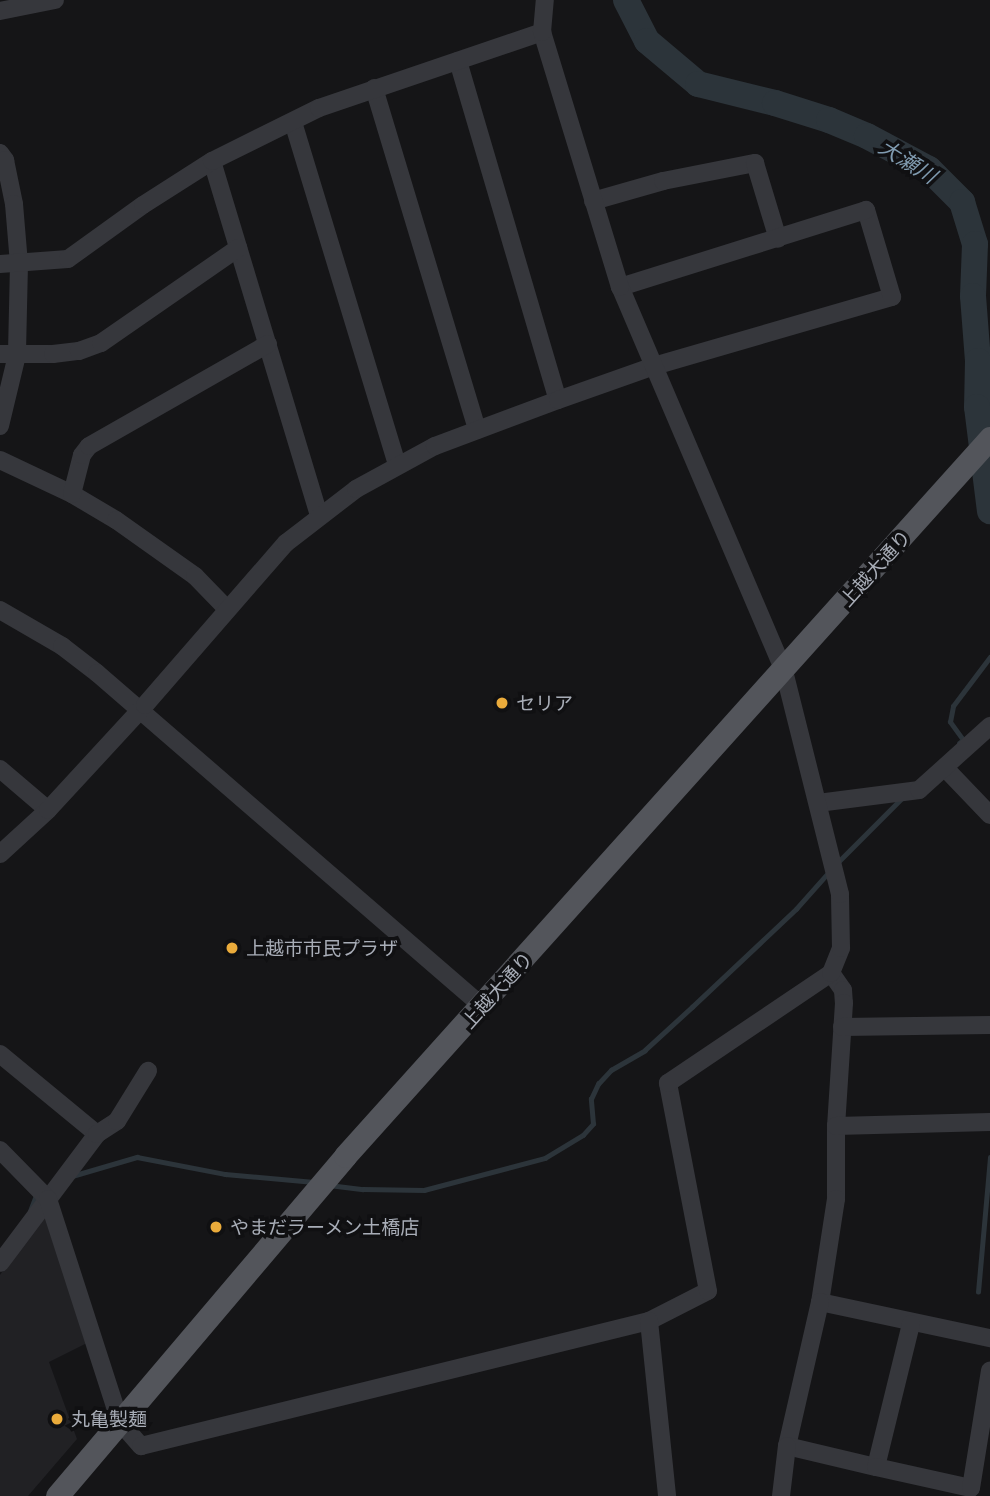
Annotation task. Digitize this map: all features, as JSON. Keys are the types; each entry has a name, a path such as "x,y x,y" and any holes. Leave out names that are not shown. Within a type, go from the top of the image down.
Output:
{"main road":[{"name":"上越大通り","path":"57,1496 345,1156 990,439"}],"street":[{"path":"0,11 55,0"},
{"path":"0,1150 48,1199 120,1422 141,1446 649,1321 708,1291 668,1083 831,973 841,948 840,902 784,671 620,287 542,32 545,0"},
{"path":"0,264 68,259 143,205 212,161 293,122 374,88 542,32"},
{"path":"458,61 558,400"},
{"path":"374,88 477,430"},
{"path":"293,122 397,465"},
{"path":"0,153 5,160 14,204 19,264 0,426"},
{"path":"212,161 319,516"},
{"path":"593,201 663,181 755,163 778,239"},
{"path":"0,854 48,810 139,712 286,543 356,489 397,465 477,430 558,400 654,366 892,297 866,210 620,287"},
{"path":"9,355 79,351 101,343 238,248"},
{"path":"72,494 82,455 89,446 268,344"},
{"path":"0,460 72,494 159,549 195,576 227,609"},
{"path":"0,610 62,646 482,1006"},
{"path":"818,803 919,790 990,726"},
{"path":"945,768 990,815"},
{"path":"0,769 48,810"},
{"path":"781,1496 787,1446 820,1302 836,1199 836,1126 843,990 831,973"},
{"path":"842,1027 990,1025"},
{"path":"0,1054 97,1134"},
{"path":"0,1263 97,1134 117,1121 148,1071"},
{"path":"836,1126 990,1122"},
{"path":"820,1302 911,1324 990,1338"},
{"path":"649,1321 667,1496"},
{"path":"876,1467 911,1324"},
{"path":"787,1446 971,1488 990,1371"}],"shaded area":[{"path":"42,1215 46,1215 87,1343 49,1362 77,1439 28,1496 0,1496 0,1275"}],"waterway":[{"name":"大瀬川","path":"626,0 647,41 698,84 775,103 829,120 867,136 929,169 962,202 975,244 973,296 978,361 977,407 990,511"},
{"path":"959,743 963,740 950,722 953,706 990,657"},
{"path":"837,863 903,797"},
{"path":"329,1185 363,1189 424,1190 545,1158 583,1135 593,1124 591,1099 598,1084 611,1070 645,1050 796,909 829,872"},
{"path":"72,1176 137,1157 225,1174 314,1182"},
{"path":"978,1292 990,1158"},
{"path":"30,1211 37,1193"}],"place":[{"name":"セリア","path":"502,703"},
{"name":"上越市市民プラザ","path":"232,948"},
{"name":"やまだラーメン土橋店","path":"216,1227"},
{"name":"丸亀製麺","path":"57,1419"}]}
